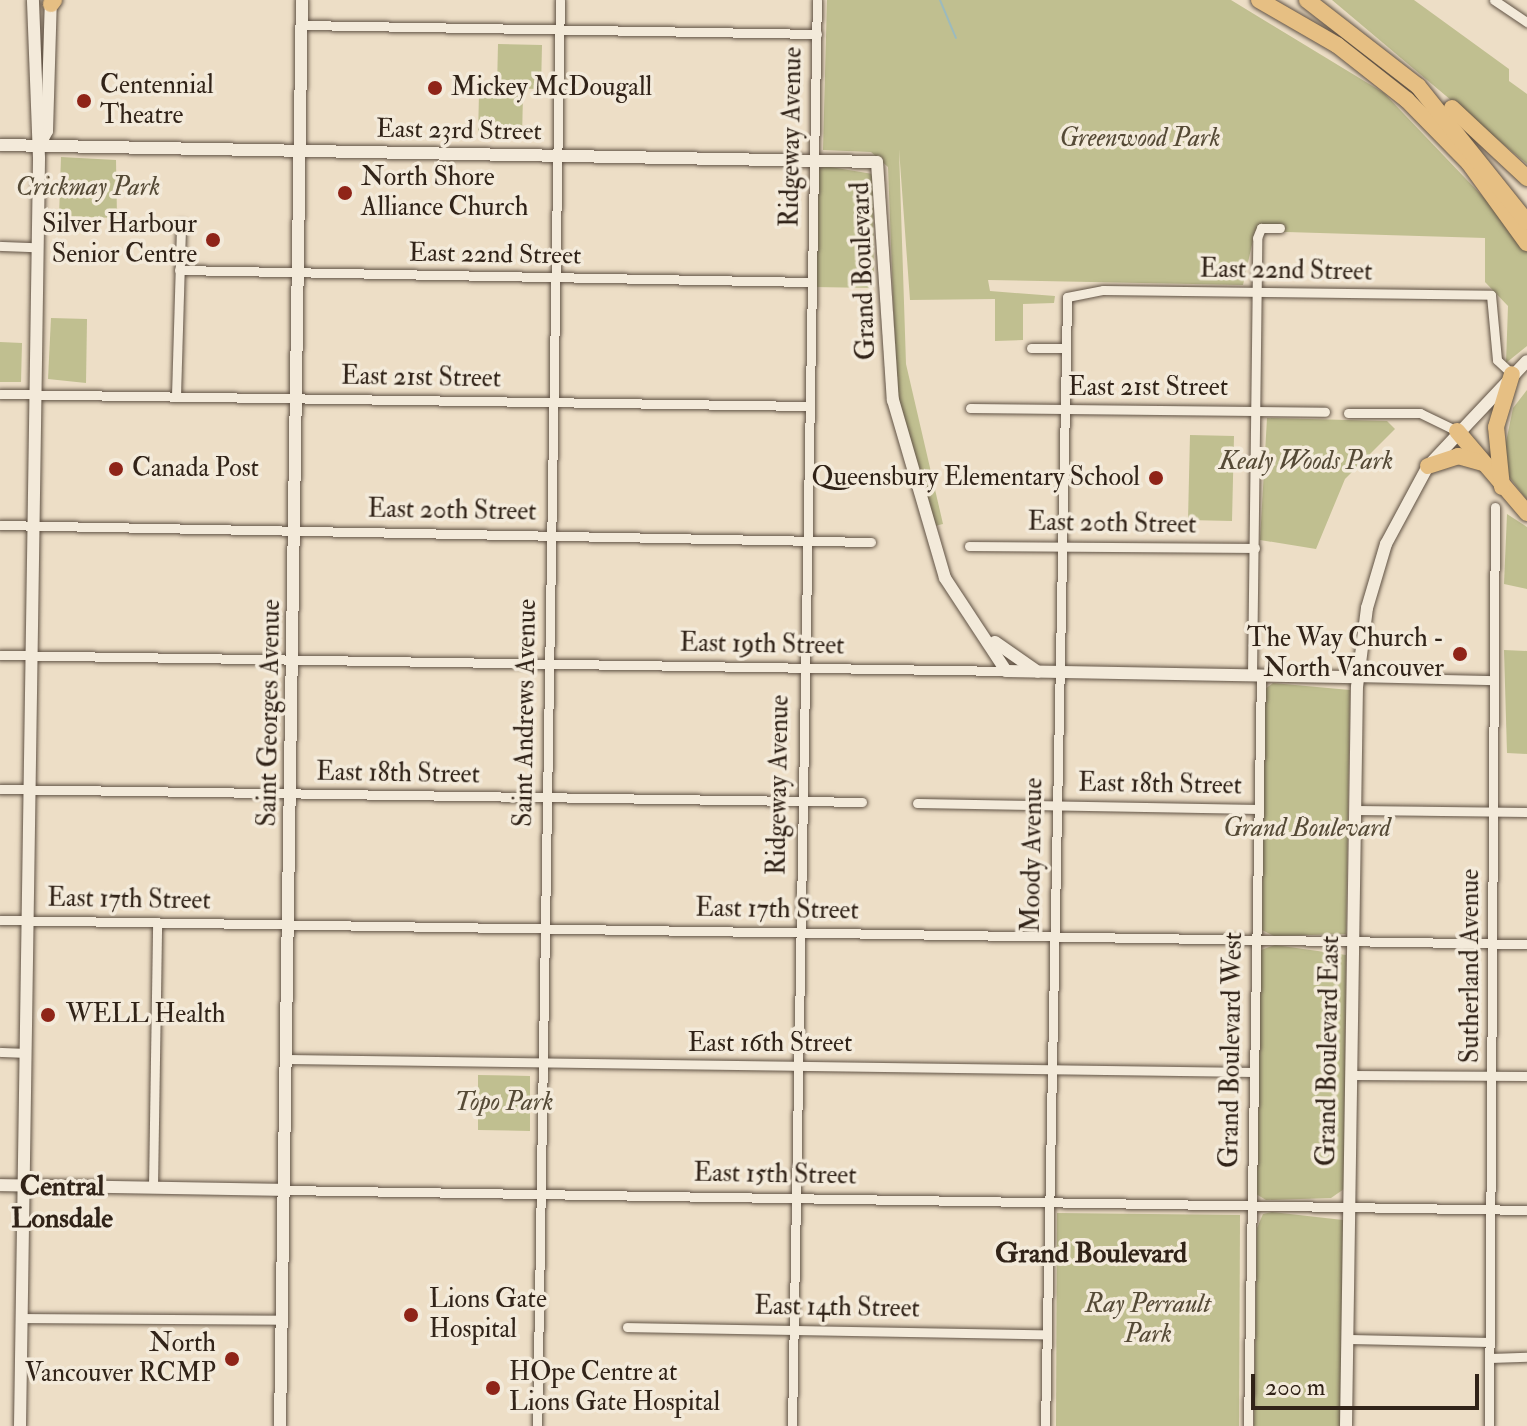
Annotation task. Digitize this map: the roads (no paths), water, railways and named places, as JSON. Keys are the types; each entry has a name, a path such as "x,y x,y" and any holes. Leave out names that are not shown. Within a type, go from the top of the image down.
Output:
{"highway":[{"path":"1259,0 1337,45 1407,100 1469,163 1527,243"},
{"path":"1307,0 1423,82 1527,178"},
{"path":"1348,28 1439,107 1527,222"},
{"path":"1502,487 1496,427 1512,374"},
{"path":"1457,431 1527,513"},
{"path":"1428,466 1458,456 1483,463"}],"street":[{"path":"20,1426 23,1053 39,146 33,0"},
{"name":"Saint Georges Avenue","path":"280,1426 302,0"},
{"name":"Saint Andrews Avenue","path":"537,1426 560,0"},
{"name":"Ridgeway Avenue","path":"792,1426 807,406 817,0"},
{"path":"1494,0 1527,22"},
{"path":"39,146 47,131 52,1"},
{"path":"302,25 817,34"},
{"name":"East 23rd Street","path":"0,145 813,158 877,162"},
{"name":"Grand Boulevard","path":"877,162 893,400 939,561 962,608 1004,659 1006,671"},
{"path":"176,396 181,224"},
{"name":"Grand Boulevard West","path":"1248,1426 1259,809 1255,548 1256,294 1259,230 1280,228"},
{"path":"0,246 37,247"},
{"name":"East 22nd Street","path":"179,270 810,282"},
{"name":"East 22nd Street","path":"1076,291 1496,298 1497,360 1512,374"},
{"name":"Moody Avenue","path":"1045,1426 1061,410 1065,306 1076,291"},
{"path":"1031,348 1063,348"},
{"name":"Grand Boulevard East","path":"1346,1426 1358,677 1379,566 1428,466 1457,431 1527,361"},
{"name":"East 21st Street","path":"0,394 807,406"},
{"name":"East 21st Street","path":"970,408 1325,412"},
{"path":"1348,413 1420,413 1457,431"},
{"name":"Sutherland Avenue","path":"1489,1426 1495,507"},
{"name":"East 20th Street","path":"0,525 871,542"},
{"name":"East 20th Street","path":"969,546 1255,548"},
{"name":"Grand Boulevard","path":"962,608 1038,672"},
{"name":"East 19th Street","path":"0,655 1493,680"},
{"name":"East 18th Street","path":"0,789 862,802"},
{"name":"East 18th Street","path":"917,803 1259,809"},
{"path":"1355,810 1527,812"},
{"name":"East 17th Street","path":"0,920 1527,944"},
{"path":"153,1187 157,922"},
{"path":"0,1052 23,1053"},
{"name":"East 16th Street","path":"286,1059 543,1065 798,1065 1254,1072"},
{"path":"1351,1075 1527,1076"},
{"name":"East 15th Street","path":"0,1185 1527,1210"},
{"path":"20,1318 281,1320"},
{"name":"East 14th Street","path":"627,1327 1047,1334"},
{"path":"1349,1339 1490,1342"},
{"path":"1490,1358 1527,1357"}],"waterway":[{"path":"940,0 956,38"}],"place":[{"name":"Mickey McDougall","path":"435,88"},
{"name":"Centennial Theatre","path":"84,101"},
{"name":"North Shore Alliance Church","path":"345,193"},
{"name":"Silver Harbour Senior Centre","path":"213,240"},
{"name":"Canada Post","path":"116,469"},
{"name":"Queensbury Elementary School","path":"1156,478"},
{"name":"The Way Church - North Vancouver","path":"1460,654"},
{"name":"WELL Health","path":"48,1015"},
{"name":"Lions Gate Hospital","path":"411,1315"},
{"name":"North Vancouver RCMP","path":"232,1359"},
{"name":"HOpe Centre at Lions Gate Hospital","path":"493,1388"}],"district":[{"name":"Central Lonsdale","path":"62,1203"},
{"name":"Grand Boulevard","path":"1091,1254"}],"park label":[{"name":"Greenwood Park","path":"1140,139"},
{"name":"Crickmay Park","path":"88,188"},
{"name":"Kealy Woods Park","path":"1306,462"},
{"name":"Topo Park","path":"504,1103"},
{"name":"Ray Perrault Park","path":"1148,1320"}]}
